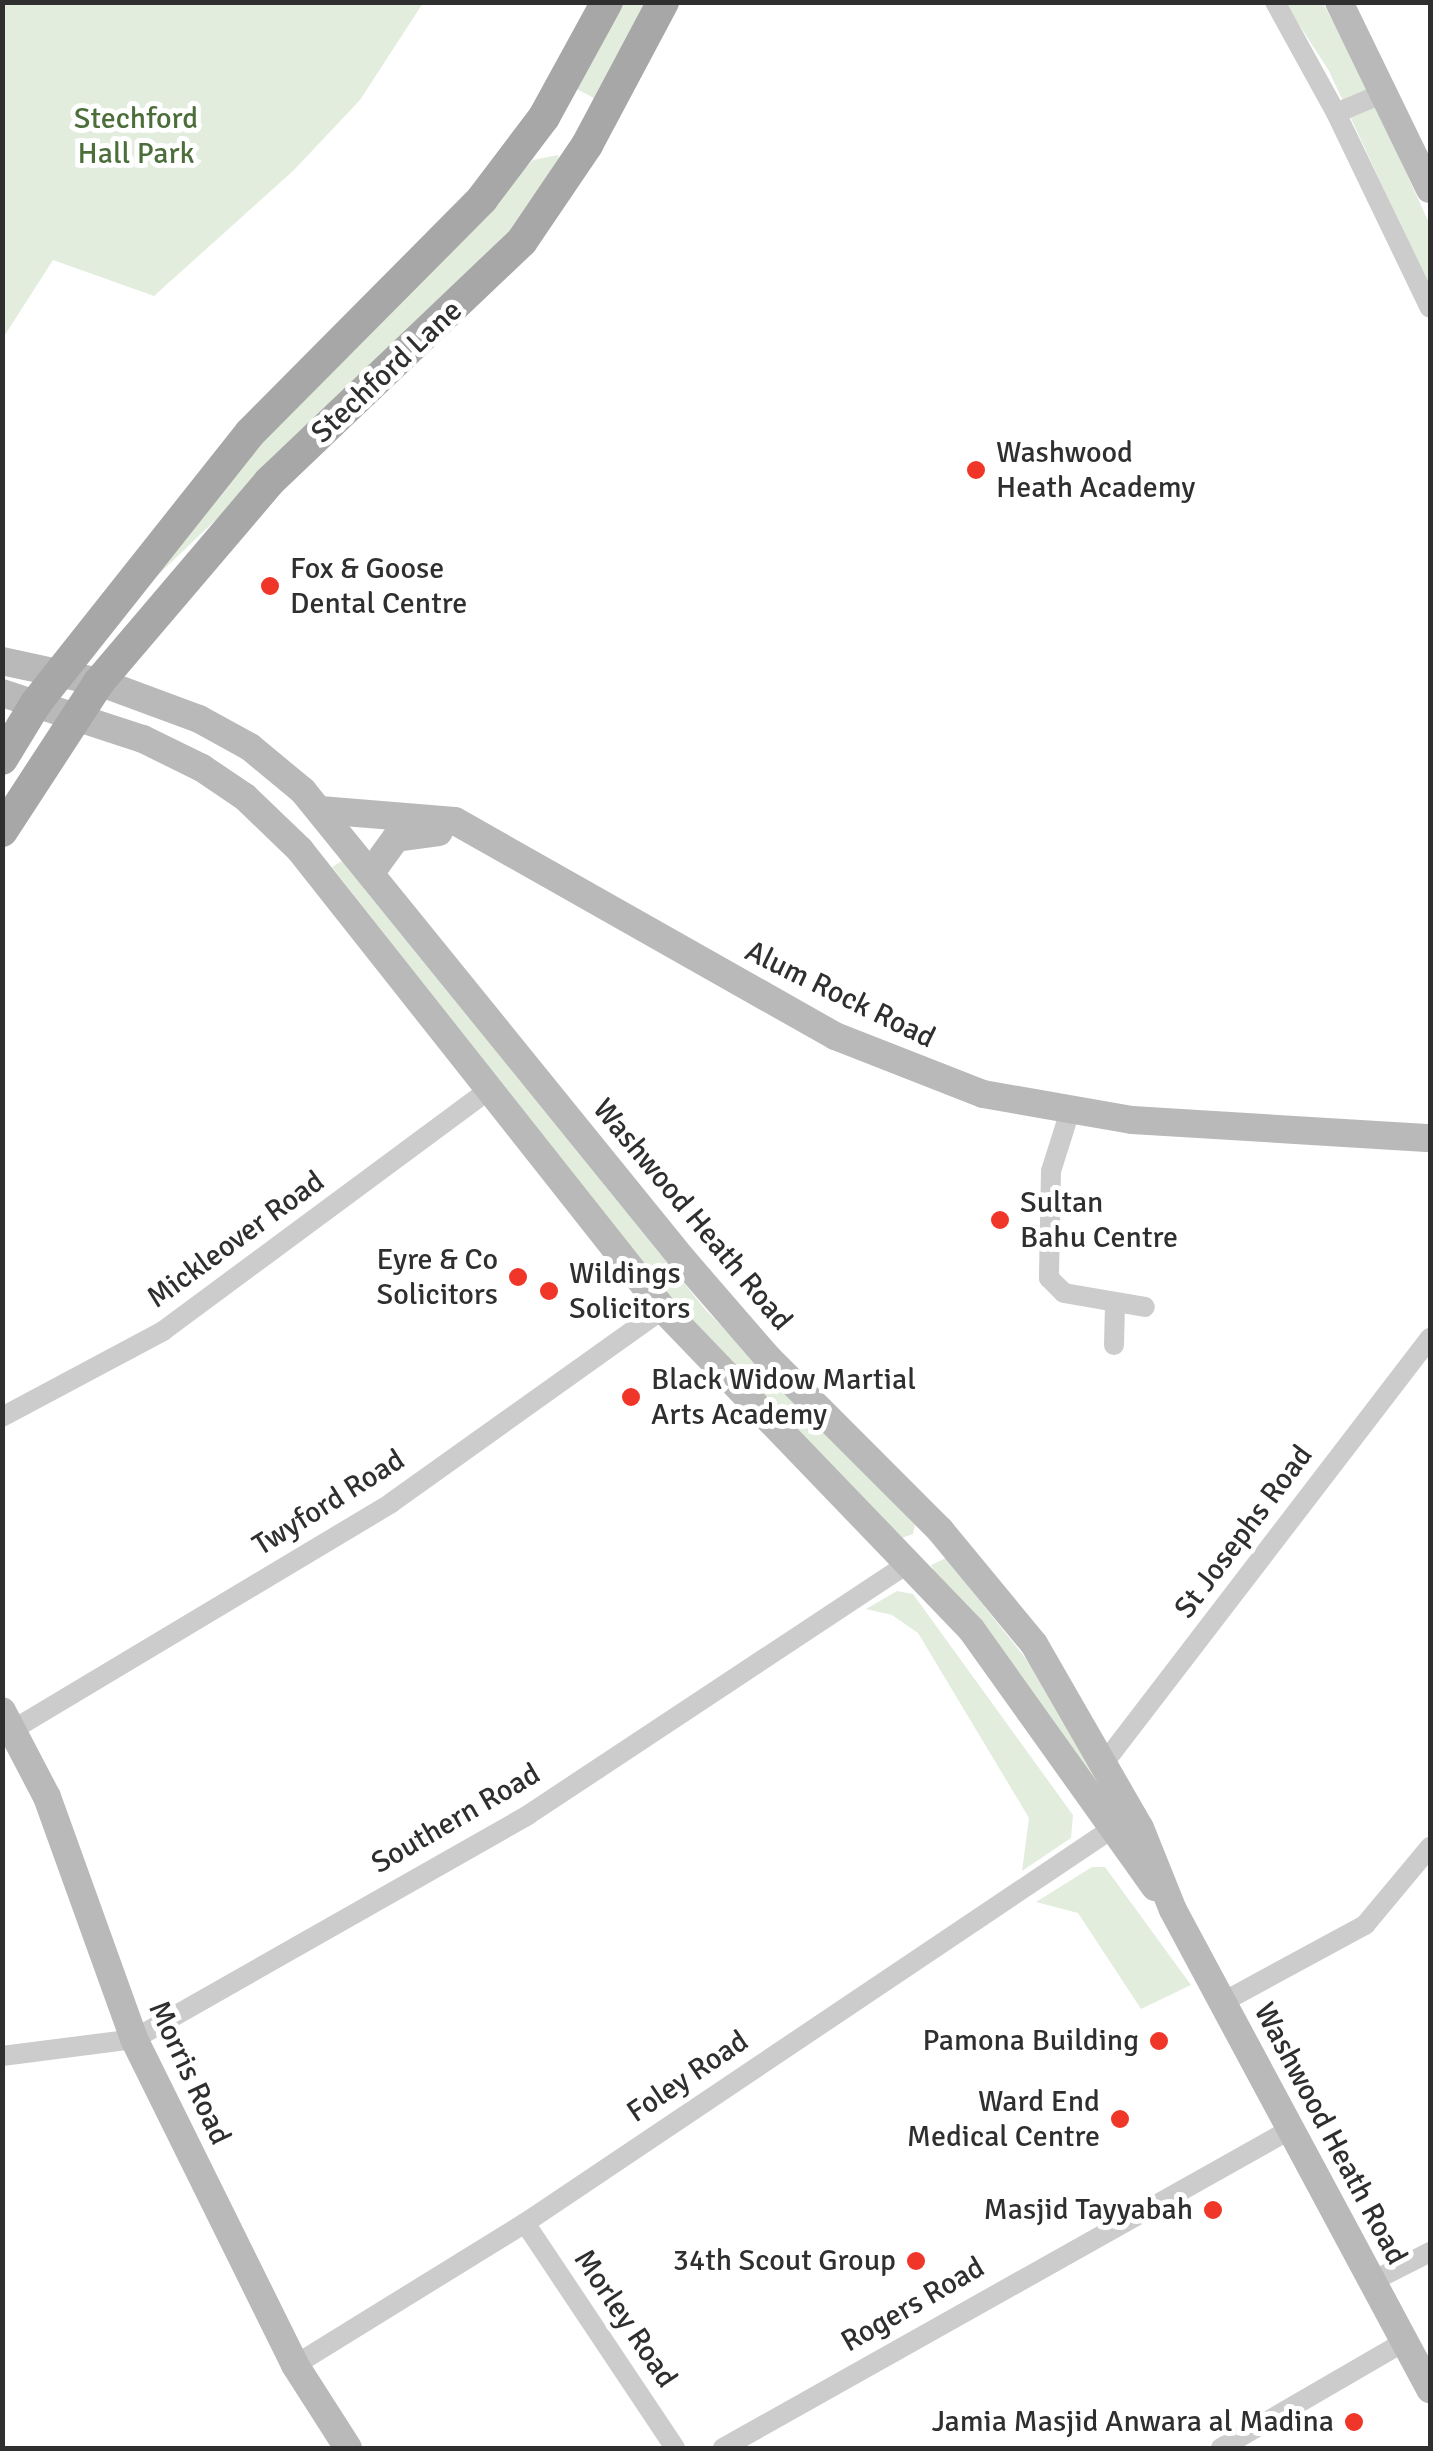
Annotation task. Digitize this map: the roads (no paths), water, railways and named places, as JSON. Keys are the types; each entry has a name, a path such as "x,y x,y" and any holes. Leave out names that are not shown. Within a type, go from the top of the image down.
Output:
{"main road":[{"name":"Stechford Lane","path":"2,758 58,674 250,433 482,199 544,117 607,2"},
{"name":"Stechford Lane","path":"2,831 99,682 269,482 522,241 587,145 664,2"},
{"path":"1339,2 1430,188"},
{"path":"544,117 587,145"},
{"name":"Washwood Heath Road","path":"2,661 99,682 250,747 320,810 684,1261 770,1358 938,1528 1034,1644 1104,1763 1173,1910 1430,2388"},
{"name":"Washwood Heath Road","path":"2,692 143,739 245,796 300,850 663,1309 971,1629 1110,1830 1173,1910"},
{"name":"Alum Rock Road","path":"320,810 455,821 834,1036 984,1094 1070,1114 1430,1138"},
{"name":"Alum Rock Road","path":"372,871 396,838 416,830 489,841"},
{"path":"908,1562 938,1528"},
{"name":"Morris Road","path":"8,1720 46,1797 134,2039 295,2365 348,2448"}],"street":[{"path":"1275,2 1336,113 1430,308"},
{"path":"1336,113 1386,92"},
{"name":"Mickleover Road","path":"2,1417 163,1330 490,1089"},
{"path":"1070,1114 1051,1171 1045,1263 1064,1293 1146,1307"},
{"path":"1114,1345 1115,1303"},
{"name":"Twyford Road","path":"8,1720 391,1503 663,1309"},
{"name":"St Josephs Road","path":"1104,1763 1430,1338"},
{"name":"Southern Road","path":"2,2056 134,2039 528,1815 908,1562"},
{"name":"Foley Road","path":"295,2365 525,2223 1110,1830"},
{"path":"1223,2002 1365,1925 1430,1847"},
{"name":"Rogers Road","path":"723,2448 1291,2129"},
{"name":"Morley Road","path":"525,2223 675,2448"},
{"path":"1371,2282 1430,2252"},
{"path":"1221,2448 1404,2342"}],"place":[{"name":"Washwood Heath Academy","path":"976,470"},
{"name":"Fox & Goose Dental Centre","path":"270,586"},
{"name":"Sultan Bahu Centre","path":"1000,1220"},
{"name":"Eyre & Co Solicitors","path":"518,1277"},
{"name":"Wildings Solicitors","path":"549,1291"},
{"name":"Black Widow Martial Arts Academy","path":"631,1397"},
{"name":"Pamona Building","path":"1159,2041"},
{"name":"Ward End Medical Centre","path":"1120,2119"},
{"name":"Masjid Tayyabah","path":"1213,2210"},
{"name":"34th Scout Group","path":"916,2261"},
{"name":"Jamia Masjid Anwara al Madina","path":"1354,2422"}],"park label":[{"name":"Stechford Hall Park","path":"136,136"}]}
